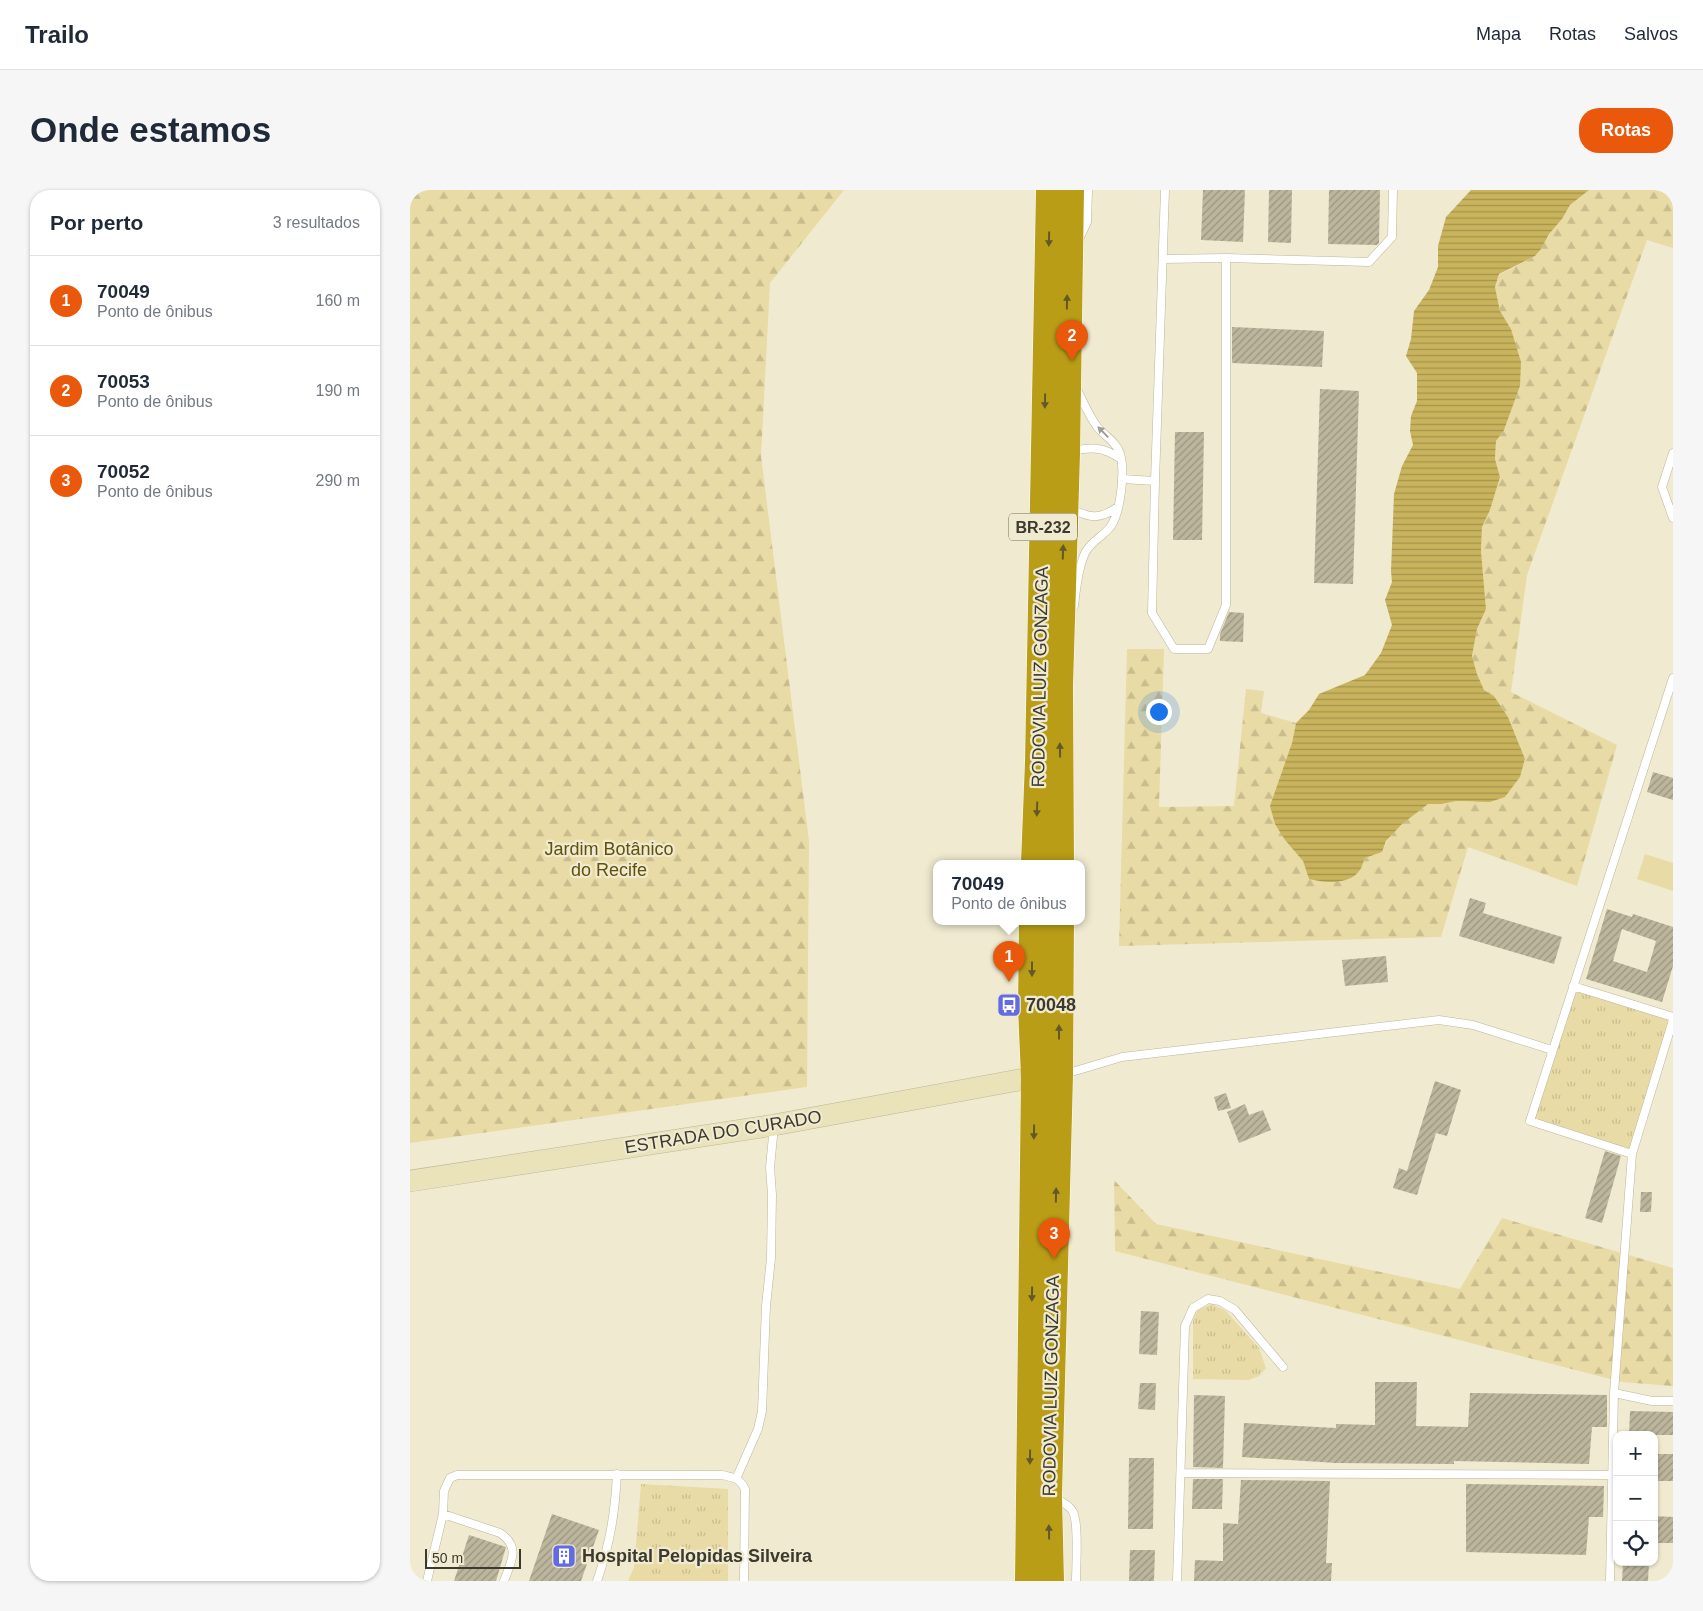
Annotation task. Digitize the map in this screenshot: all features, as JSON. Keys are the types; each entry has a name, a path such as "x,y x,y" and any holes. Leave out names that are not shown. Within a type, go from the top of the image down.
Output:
{"highway":[{"name":"RODOVIA LUIZ GONZAGA","path":"1035,860 1039,761 1050,190"},
{"name":"RODOVIA LUIZ GONZAGA","path":"1060,860 1059,686 1066,454 1070,190"},
{"name":"RODOVIA LUIZ GONZAGA","path":"1033,925 1032,1008 1047,1076 1050,1581"},
{"name":"RODOVIA LUIZ GONZAGA","path":"1030,1581 1047,1076 1060,925"}],"main road":[{"name":"ESTRADA DO CURADO","path":"410,1181 774,1125 1047,1076"}],"lane":[{"path":"1068,264 1087,222 1088,190"},
{"path":"1166,190 1154,481 1152,613 1174,648 1208,649 1226,605 1226,258"},
{"path":"1163,259 1226,258 1369,262 1392,237 1393,190"},
{"path":"1066,368 1091,418 1100,430 1116,444 1121,459 1122,478 1118,507 1111,526 1092,542 1085,553 1073,614"},
{"path":"1066,454 1091,448 1111,452 1121,459"},
{"path":"1673,453 1662,486 1673,518"},
{"path":"1122,478 1154,481"},
{"path":"1064,506 1088,516 1096,517 1118,507"},
{"path":"1059,686 1069,641"},
{"path":"1632,1154 1530,1121 1673,678"},
{"path":"1573,986 1673,1019 1632,1154 1614,1393 1610,1581"},
{"path":"1047,1076 1122,1057 1439,1020 1473,1025 1552,1050"},
{"path":"736,1479 758,1429 762,1411 766,1306 771,1258 772,1195 770,1167 774,1125"},
{"path":"1178,1581 1185,1326 1193,1308 1208,1299 1220,1301 1235,1310 1283,1366"},
{"path":"1614,1393 1652,1401 1673,1401"},
{"path":"1181,1473 1612,1475"},
{"path":"597,1581 604,1561 614,1518 618,1474"},
{"path":"427,1581 442,1514 444,1491 446,1483 450,1478 457,1475 618,1474 722,1475 741,1482 745,1490 744,1581"},
{"path":"1048,1496 1063,1502 1074,1512 1076,1524 1076,1581"},
{"path":"442,1514 500,1533 506,1537 513,1546 513,1556 504,1581"}],"green space":[{"name":"Jardim Botânico do Recife","path":"410,190 844,190 770,283 761,456 809,841 807,1087 410,1143"},
{"path":"1589,190 1673,190 1673,248 1647,240 1527,575 1511,692 1617,745 1577,886 1468,847 1441,937 1119,946 1127,649 1164,649 1159,807 1234,806 1246,689 1264,691 1261,713 1296,723 1292,743 1296,852 1303,861 1309,879 1359,871 1365,858 1382,852 1385,844 1395,831 1428,804 1456,801 1472,802 1505,797 1520,777 1525,759 1508,717 1494,696 1484,690 1472,656 1477,629 1486,609 1481,551 1482,527 1490,510 1500,477 1495,459 1496,441 1504,430 1520,386 1511,329 1500,311 1495,287 1499,275 1535,256 1570,205"},
{"path":"1645,854 1673,863 1673,891 1637,879"},
{"path":"1573,986 1673,1017 1632,1154 1530,1121"},
{"path":"1114,1180 1156,1224 1460,1289 1502,1218 1673,1268 1673,1386 1622,1382 1115,1251"},
{"path":"1211,1304 1225,1310 1259,1348 1266,1368 1259,1376 1249,1380 1193,1379 1193,1320 1198,1310"},
{"path":"641,1484 728,1489 728,1581 628,1581 634,1567"}],"shaded area":[{"path":"1471,190 1589,190 1570,205 1535,256 1499,274 1495,287 1500,311 1511,329 1521,362 1520,386 1504,430 1496,441 1495,459 1500,477 1490,510 1482,527 1481,551 1486,609 1477,629 1472,656 1484,690 1494,696 1508,717 1525,759 1520,777 1505,797 1490,802 1456,801 1428,804 1402,824 1386,841 1382,852 1365,858 1361,869 1356,875 1337,882 1309,879 1303,861 1285,840 1275,824 1270,806 1292,743 1296,723 1309,710 1319,694 1365,675 1381,653 1392,625 1385,600 1392,582 1394,494 1402,466 1413,445 1410,431 1411,416 1417,401 1417,373 1406,356 1411,339 1414,311 1429,290 1438,267 1438,246 1446,217"}],"building":[{"path":"1203,190 1245,190 1243,242 1201,240"},
{"path":"1269,190 1292,190 1291,243 1268,242"},
{"path":"1329,190 1380,190 1379,243 1377,245 1328,244"},
{"path":"1232,327 1324,331 1322,367 1232,363"},
{"path":"1320,389 1359,391 1353,584 1314,583"},
{"path":"1175,432 1204,432 1202,540 1173,540"},
{"path":"1229,612 1244,613 1243,642 1220,641 1220,634"},
{"path":"1653,772 1673,778 1673,800 1647,792"},
{"path":"1470,898 1486,903 1483,913 1562,937 1554,964 1459,936"},
{"path":"1607,909 1632,917 1633,914 1673,927 1673,966 1662,1002 1586,979","holes":["1622,929 1656,941 1647,972 1613,961"]},
{"path":"1386,956 1388,982 1345,986 1342,960"},
{"path":"1435,1081 1461,1090 1447,1136 1436,1133 1417,1195 1393,1188 1399,1168 1407,1171"},
{"path":"1226,1093 1231,1108 1218,1111 1214,1097"},
{"path":"1245,1104 1249,1115 1263,1110 1271,1130 1239,1143 1227,1112"},
{"path":"1605,1151 1621,1156 1602,1223 1585,1218"},
{"path":"1641,1192 1652,1192 1651,1212 1640,1212"},
{"path":"1141,1311 1159,1312 1157,1355 1139,1354"},
{"path":"1375,1382 1417,1382 1416,1426 1468,1427 1470,1393 1607,1395 1607,1427 1592,1427 1589,1464 1454,1461 1454,1464 1336,1463 1242,1457 1244,1423 1336,1428 1336,1424 1375,1425"},
{"path":"1140,1383 1156,1383 1155,1410 1138,1409"},
{"path":"1194,1395 1225,1396 1223,1468 1193,1467"},
{"path":"1630,1411 1673,1412 1673,1435 1658,1435 1658,1431 1629,1431"},
{"path":"1658,1454 1673,1454 1673,1481 1658,1481"},
{"path":"1129,1458 1154,1458 1153,1529 1128,1529"},
{"path":"1193,1479 1223,1479 1222,1509 1192,1509"},
{"path":"1241,1480 1330,1481 1326,1563 1332,1563 1331,1581 1194,1581 1195,1560 1223,1561 1223,1523 1238,1524"},
{"path":"1466,1484 1604,1486 1603,1517 1589,1517 1586,1555 1466,1552"},
{"name":"Hospital Pelopidas Silveira","path":"552,1514 599,1530 581,1581 529,1581"},
{"path":"1658,1516 1673,1517 1673,1543 1658,1543"},
{"path":"469,1535 506,1547 496,1581 454,1581"},
{"path":"1130,1550 1155,1550 1154,1581 1129,1581"},
{"path":"1623,1566 1649,1566 1648,1581 1622,1581"}],"place":[{"name":"70053","path":"1072,361"},
{"name":"70049","path":"1009,982"},
{"name":"70048","path":"1009,1005"},
{"name":"70052","path":"1054,1259"},
{"name":"Hospital Pelopidas Silveira","path":"564,1556"}]}
